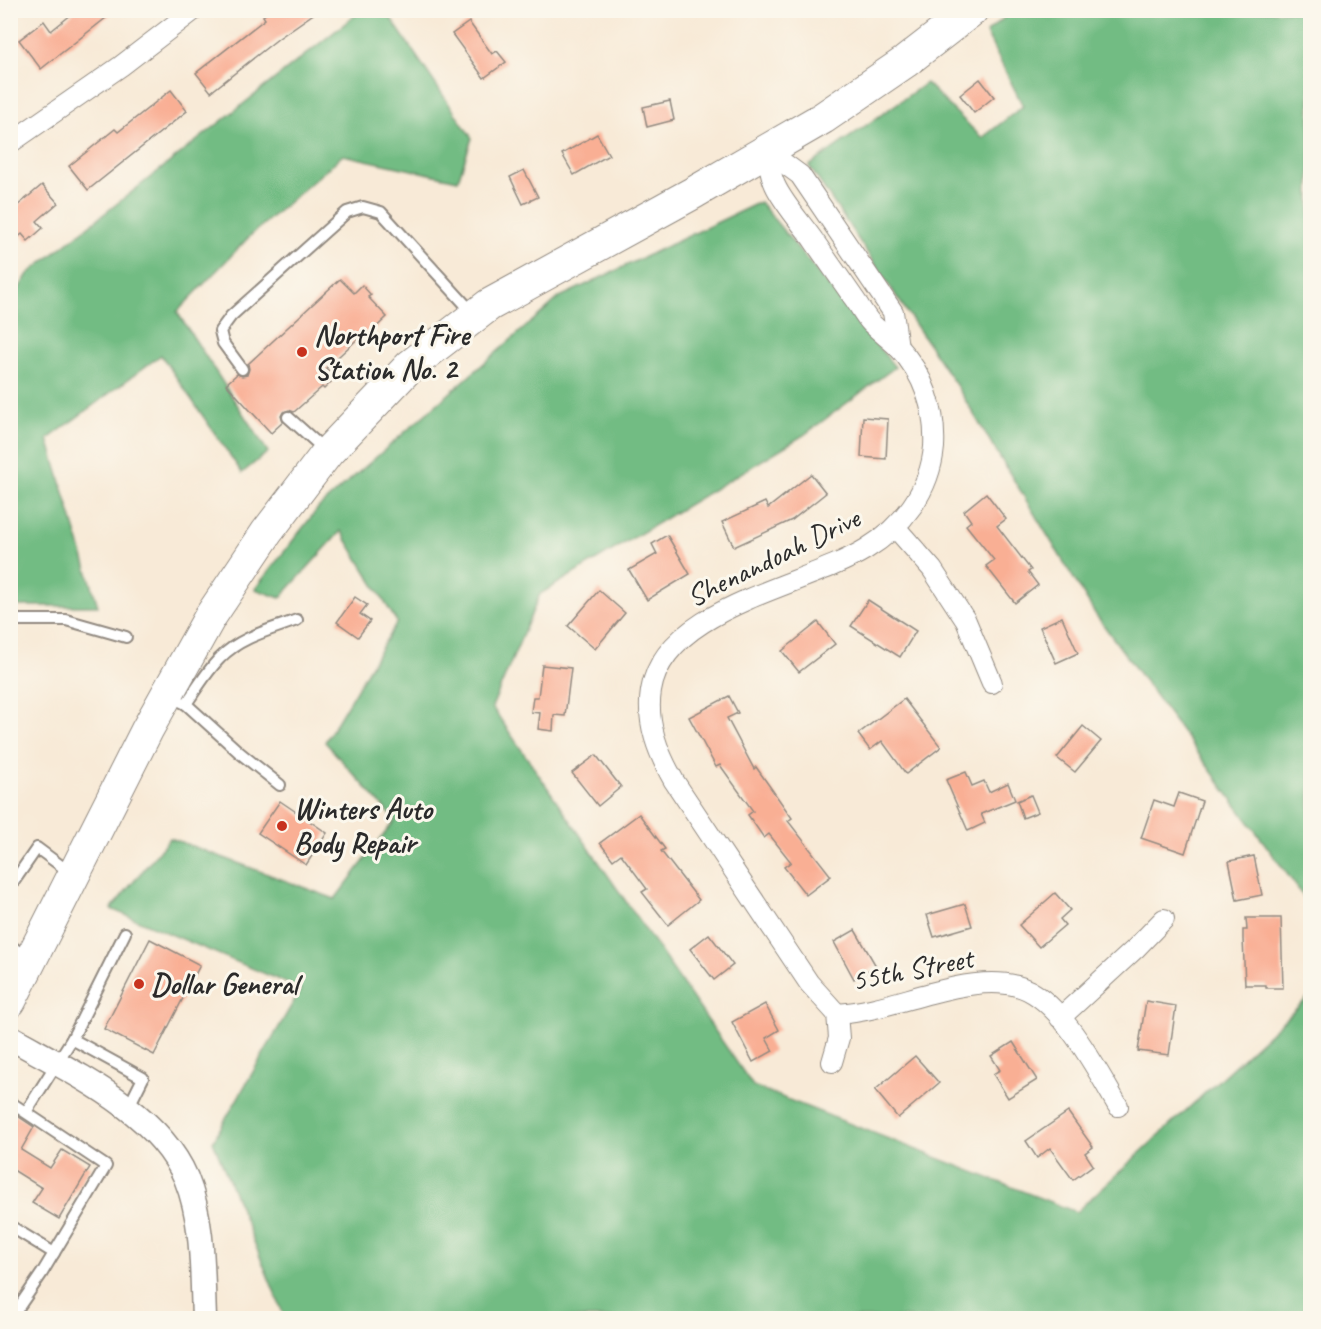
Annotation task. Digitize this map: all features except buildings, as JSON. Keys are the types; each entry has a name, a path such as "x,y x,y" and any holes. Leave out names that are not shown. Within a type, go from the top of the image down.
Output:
{"main road":[{"path":"10,1001 21,953 75,876 176,699 210,617 267,531 328,452 410,366 499,299 695,192 823,118 905,62 972,10"}],"street":[{"path":"10,143 121,66 194,10"},
{"name":"Shenandoah Drive","path":"766,150 800,175 893,312 898,347 913,366 931,405 934,448 930,469 913,506 894,527 867,548 700,623 684,635 670,648 658,665 649,704 656,744 674,781 809,983 837,1014"},
{"path":"894,527 932,569 966,621 992,683"},
{"path":"1060,1018 1136,949 1164,919"},
{"name":"55th Street","path":"837,1014 857,1013 956,987 997,983 1017,986 1037,993 1078,1038 1118,1106"},
{"path":"832,1062 839,1038 837,1014"},
{"path":"10,1037 58,1062 128,1108 173,1155 185,1178 195,1211 201,1244 204,1318"}],"lane":[{"path":"242,369 223,343 220,331 231,316 347,212 363,207 381,212 475,315"},
{"path":"288,417 328,452"},
{"path":"10,620 66,620 126,637"},
{"path":"280,785 176,699 233,647 256,635 297,620"},
{"path":"10,886 38,848 75,876"},
{"path":"26,1112 72,1039 125,933"},
{"path":"72,1039 143,1078 128,1108"},
{"path":"10,1102 106,1166 54,1253 12,1317"},
{"path":"10,1226 54,1253"}],"green space":[{"path":"362,10 386,11 472,138 458,180 343,155 250,236 177,312 268,452 242,473 161,355 48,439 98,606 11,606 11,301 28,274"},
{"path":"1012,11 1310,11 1310,905 1096,615 956,385 809,166 926,83 982,138 1023,106 986,33"},
{"path":"760,202 895,367 804,435 540,594 492,707 753,1086 1076,1212 1310,996 1310,1318 285,1318 213,1141 301,989 111,909 170,838 335,899 395,820 325,742 397,622 341,531 280,598 255,589 319,507 560,297"}],"place":[{"name":"Northport Fire Station No. 2","path":"302,352"},
{"name":"Winters Auto Body Repair","path":"282,826"},
{"name":"Dollar General","path":"139,984"}]}
